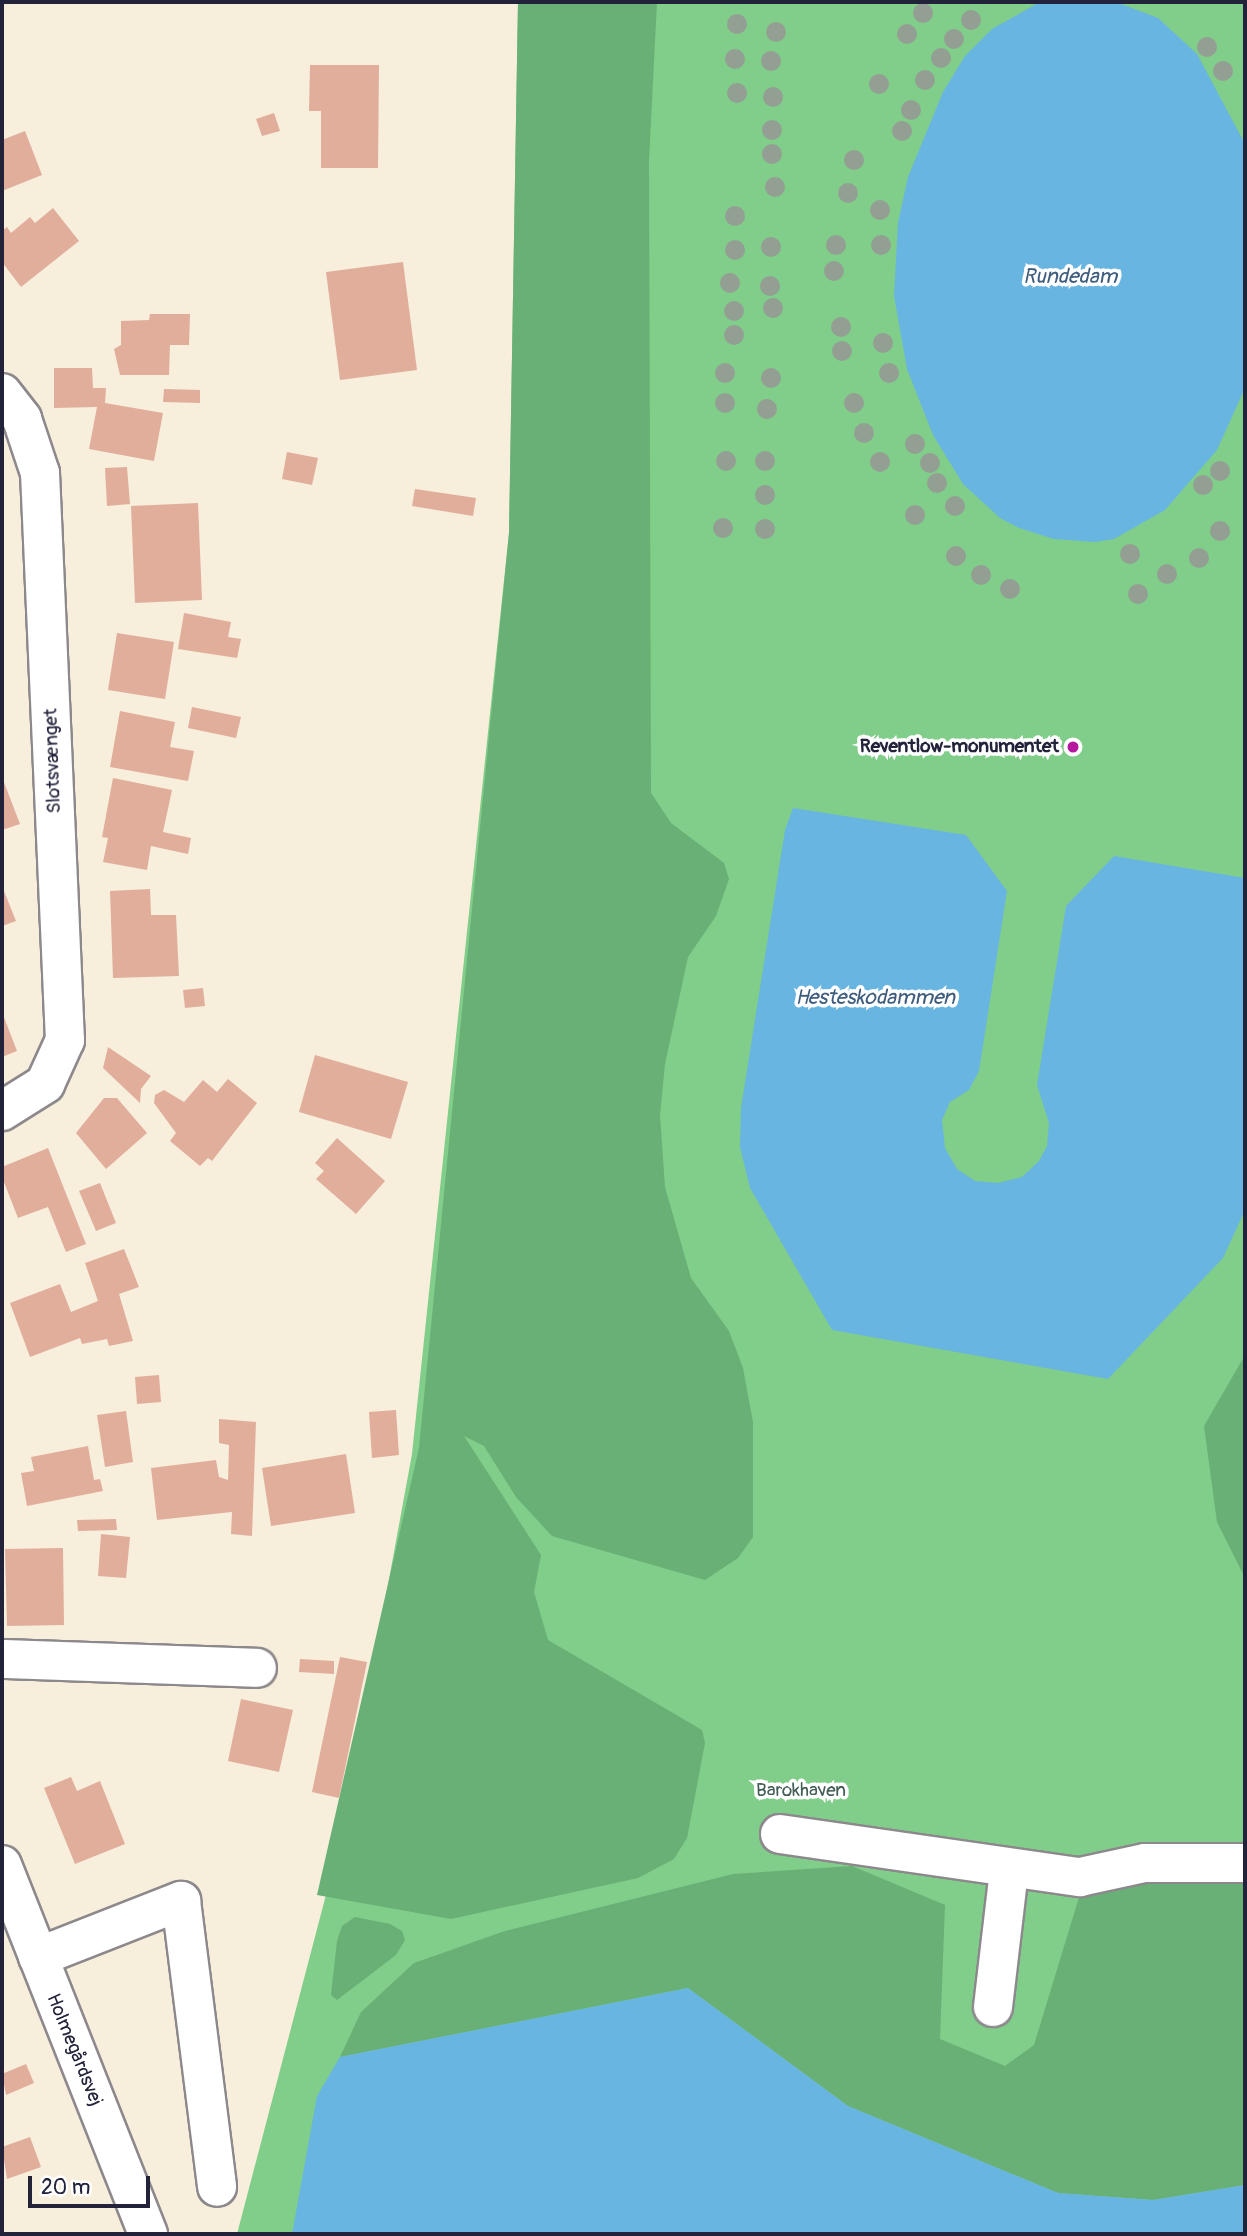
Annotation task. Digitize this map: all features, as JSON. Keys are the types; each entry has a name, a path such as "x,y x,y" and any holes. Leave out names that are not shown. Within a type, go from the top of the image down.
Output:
{"street":[{"name":"Slotsvænget","path":"2,393 22,419 40,473 65,1040 45,1084 2,1111"},
{"path":"2,1659 257,1668"},
{"path":"780,1834 1009,1870 1080,1877 1145,1863 1245,1863"},
{"name":"Holmegårdsvej","path":"2,1865 148,2234"},
{"path":"993,2007 1009,1870"},
{"path":"38,1957 181,1901 217,2186"}],"green space":[{"name":"Barokhaven","path":"518,2 1245,2 1245,2234 237,2234 343,1830 412,1454 509,533"},
{"path":"518,2 657,2 649,161 651,793 671,823 724,863 729,879 716,916 688,957 665,1064 660,1115 665,1187 691,1278 729,1331 743,1368 753,1422 753,1537 738,1558 705,1580 552,1536 516,1497 484,1446 464,1436 541,1555 534,1592 548,1640 702,1730 705,1743 687,1838 674,1859 638,1878 451,1919 317,1895 419,1448 509,533"},
{"path":"1245,1355 1245,1578 1217,1522 1204,1426"},
{"path":"852,1866 945,1905 940,2039 1005,2066 1034,2045 1084,1881 1245,1884 1245,2185 1153,2200 1058,2193 848,2106 688,1988 340,2057 361,2012 414,1963 505,1931 733,1874"},
{"path":"355,1917 390,1924 402,1931 405,1940 396,1955 337,2000 331,1995 337,1941 342,1926"}],"water":[{"name":"Rundedam","path":"1040,2 1116,2 1158,18 1197,54 1245,144 1245,388 1217,450 1165,510 1114,539 1095,542 1054,539 1019,528 1000,518 963,484 933,435 907,369 894,296 898,223 908,177 943,92 965,56 992,29"},
{"name":"Hesteskodammen","path":"793,808 966,835 1007,891 979,1071 969,1090 950,1102 942,1120 945,1148 957,1169 975,1181 998,1183 1022,1177 1039,1161 1047,1146 1049,1123 1037,1085 1066,906 1114,856 1245,878 1245,1210 1223,1258 1108,1379 832,1330 750,1188 740,1147 741,1108 785,830"},
{"path":"688,1988 848,2106 1058,2193 1153,2200 1245,2185 1245,2234 292,2234 317,2096 340,2057"}],"building":[{"path":"310,65 379,65 378,168 321,168 321,111 309,111"},
{"path":"274,113 280,131 262,136 256,119"},
{"path":"25,131 42,175 2,191 2,140"},
{"path":"53,208 79,241 21,287 2,262 2,231 7,227 11,233 30,217 35,223"},
{"path":"403,262 417,370 340,380 326,272"},
{"path":"150,314 190,314 189,345 170,345 169,375 120,375 114,349 121,345 121,321 149,320"},
{"path":"54,368 92,368 93,388 106,388 105,403 163,413 154,461 89,449 97,407 54,408"},
{"path":"164,389 200,390 200,403 163,402"},
{"path":"287,452 318,458 312,485 282,479"},
{"path":"127,467 130,504 107,506 105,468"},
{"path":"415,489 476,498 473,516 412,506"},
{"path":"198,503 202,600 135,603 131,506"},
{"path":"184,613 231,622 228,637 241,639 237,658 178,649"},
{"path":"117,633 174,642 165,699 108,690"},
{"path":"192,707 241,717 236,738 188,728"},
{"path":"120,711 175,722 170,747 194,751 188,781 110,767"},
{"path":"2,777 20,824 2,830"},
{"path":"113,778 172,790 163,832 191,838 188,854 151,846 147,870 103,862 108,838 102,837"},
{"path":"2,886 16,921 2,926"},
{"path":"150,889 151,915 176,915 179,976 113,978 110,891"},
{"path":"203,988 205,1006 185,1008 183,990"},
{"path":"2,1012 17,1051 2,1057"},
{"path":"108,1047 151,1076 141,1089 140,1103 103,1068"},
{"path":"315,1055 408,1082 391,1139 299,1112"},
{"path":"228,1079 257,1103 212,1161 208,1158 200,1166 170,1141 176,1133 154,1103 155,1095 164,1090 184,1102 203,1080 217,1092"},
{"path":"104,1098 117,1098 147,1133 106,1169 76,1133"},
{"path":"337,1138 385,1181 356,1214 316,1179 324,1171 315,1163"},
{"path":"48,1148 86,1244 66,1252 48,1207 18,1218 2,1177 2,1167"},
{"path":"100,1183 116,1223 96,1231 79,1191"},
{"path":"124,1249 139,1287 119,1294 133,1341 109,1346 107,1339 82,1344 80,1338 30,1357 10,1303 60,1284 71,1312 98,1301 85,1263"},
{"path":"159,1375 161,1402 137,1404 135,1377"},
{"path":"396,1410 399,1455 372,1458 369,1412"},
{"path":"126,1411 133,1462 105,1467 97,1415"},
{"path":"219,1419 256,1422 252,1536 231,1534 232,1512 157,1520 151,1468 216,1460 219,1477 228,1480 229,1445 219,1443"},
{"path":"88,1446 94,1480 100,1479 103,1491 27,1506 21,1473 34,1471 31,1457"},
{"path":"346,1454 355,1513 271,1526 262,1468"},
{"path":"116,1519 117,1530 78,1531 77,1520"},
{"path":"101,1534 130,1537 126,1578 98,1576"},
{"path":"63,1548 64,1625 7,1626 5,1549"},
{"path":"340,1657 367,1662 339,1798 312,1792"},
{"path":"300,1659 334,1661 334,1674 299,1672"},
{"path":"241,1699 293,1710 279,1772 228,1761"},
{"path":"71,1777 77,1791 100,1781 125,1844 75,1864 44,1788"},
{"path":"26,2064 34,2083 6,2095 2,2074"},
{"path":"30,2137 41,2167 7,2179 2,2147"}],"place":[{"name":"Reventlow-monumentet","path":"1073,747"}]}
